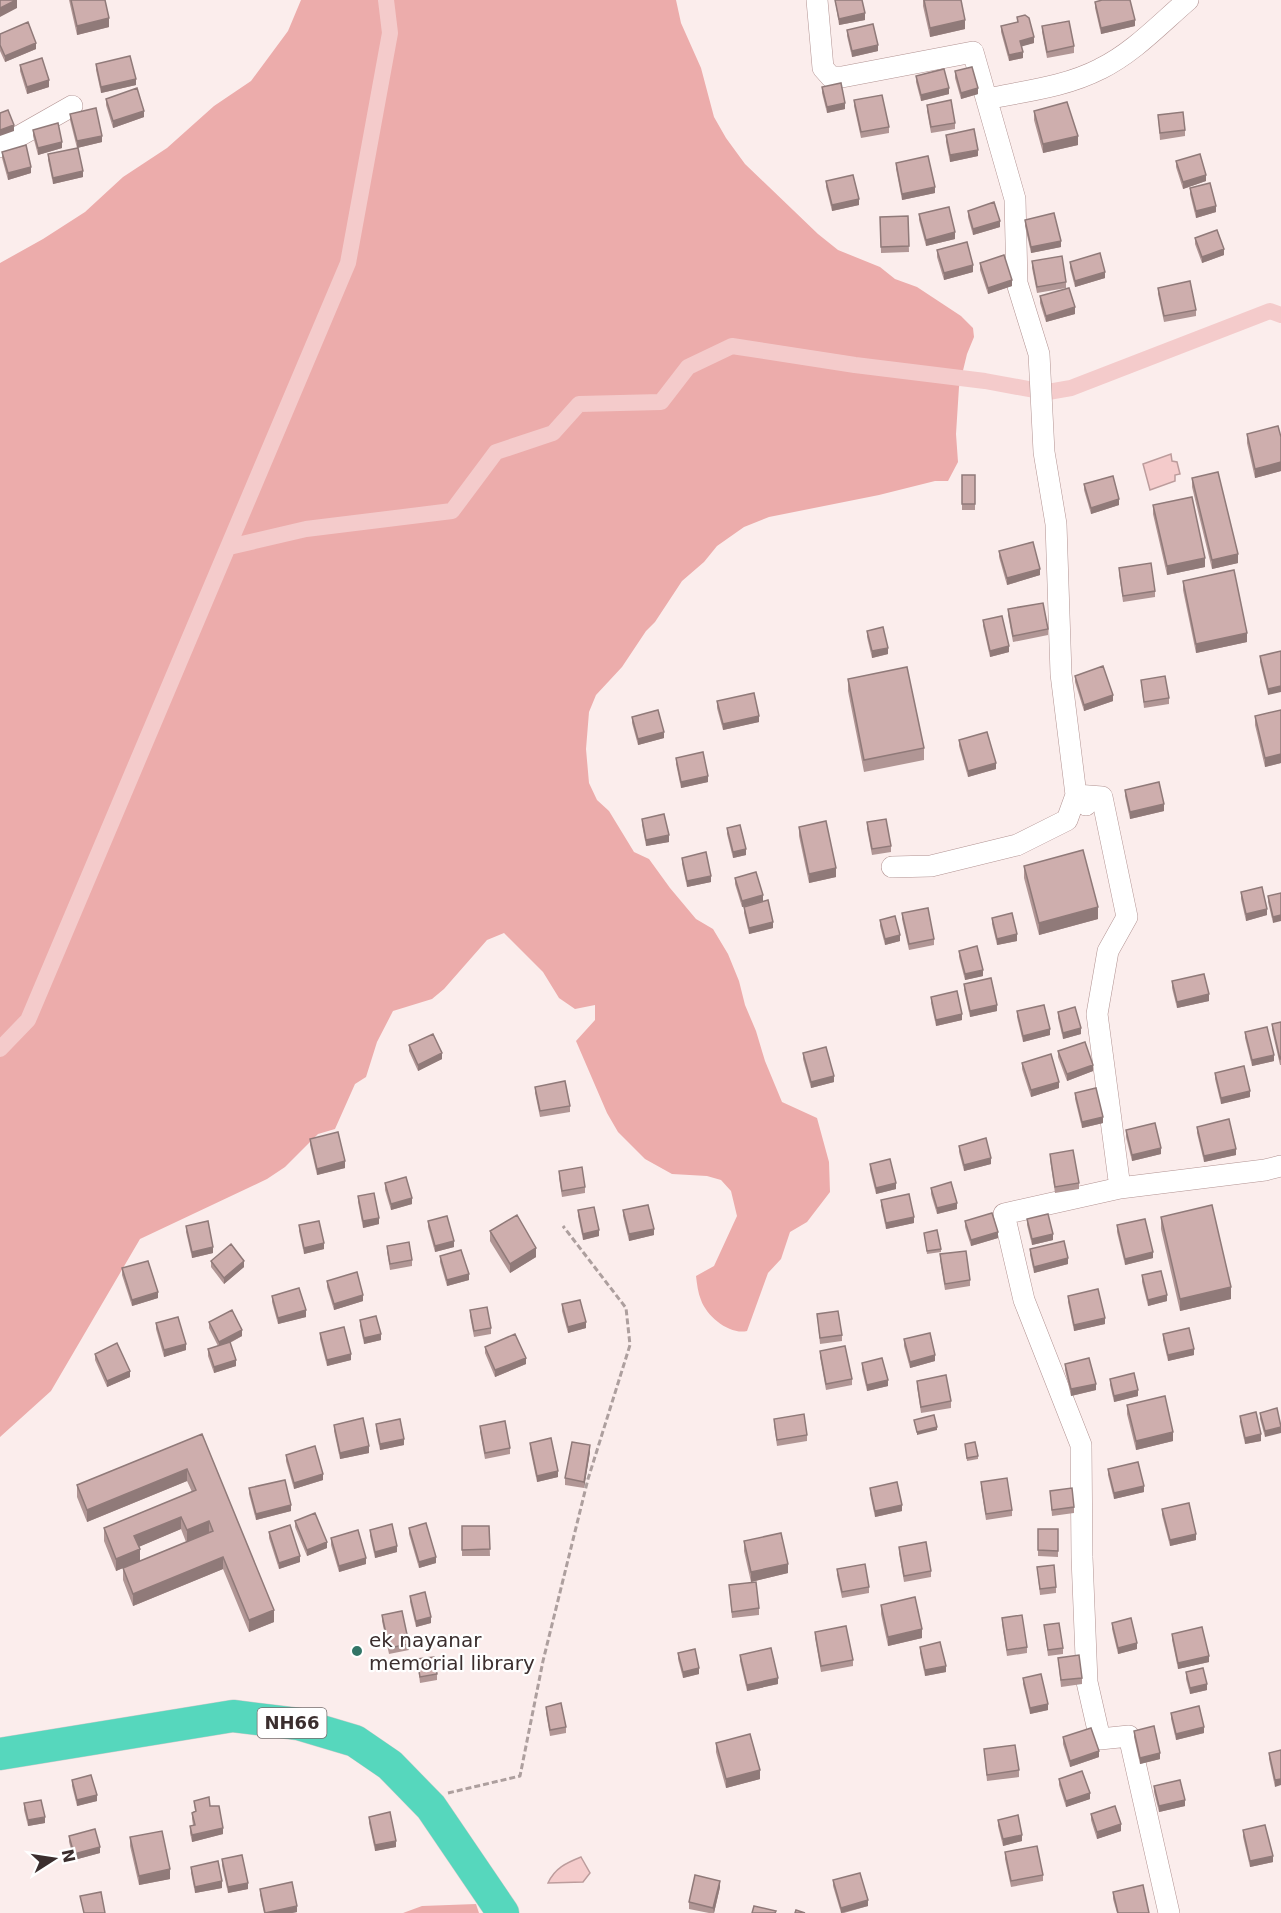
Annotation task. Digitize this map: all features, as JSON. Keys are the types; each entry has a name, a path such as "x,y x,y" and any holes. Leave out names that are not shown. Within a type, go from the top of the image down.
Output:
{"highway":[{"name":"NH66","path":"0,1754 233,1716 298,1724 355,1741 390,1765 431,1807 470,1861 503,1913"}],"street":[{"path":"817,0 823,68 831,77 842,77 973,52 1015,199 1017,283 1040,354 1044,452 1056,524 1061,675 1076,795 1067,820 1017,845 931,866 892,867"},
{"path":"987,99 1070,81 1101,69 1131,49 1188,0"},
{"path":"0,147 72,106"},
{"path":"1076,795 1102,797 1127,917 1108,951 1097,1014 1119,1188"},
{"path":"1169,1913 1129,1736 1100,1739 1087,1682 1081,1444 1024,1300 1004,1214 1119,1188 1281,1166"}],"path":[{"path":"423,1799 520,1776 543,1661 588,1479 630,1345 626,1308 563,1226"}],"shaded area":[{"path":"301,0 676,0 681,23 701,68 714,117 745,164 818,234 838,250 880,267 895,279 917,287 961,316 973,328 974,337 967,354 959,387 956,434 958,462 948,481 935,481 879,495 769,517 744,527 717,546 704,562 682,581 622,667 596,695 589,712 586,749 589,783 597,800 609,811 634,852 649,859 696,919 713,929 728,954 765,1061 782,1102 817,1118 829,1162 830,1192 807,1222 790,1232 781,1259 768,1273 747,1331 733,1330 720,1323 708,1313 704,1306 696,1276 714,1266 737,1216 731,1191 721,1180 707,1176 672,1174 645,1159 618,1132 607,1113 576,1041 595,1020 595,1005 575,1009 559,998 543,972 504,933 487,940 444,989 432,999 393,1011 377,1042 366,1077 355,1084 335,1129 318,1134 285,1167 267,1179 140,1239 51,1391 0,1437 0,263 85,212 123,177 167,148 214,106 251,81 288,31"},
{"path":"1171,454 1172,461 1177,462 1180,474 1175,475 1175,481 1150,490 1143,464"},
{"path":"581,1857 590,1873 583,1882 548,1883 554,1873 570,1861"},
{"path":"476,1904 479,1913 403,1913 422,1906"}],"building":[{"path":"0,0 16,0 0,8"},
{"path":"71,0 105,0 109,18 77,26"},
{"path":"835,0 862,0 865,13 839,19"},
{"path":"924,0 961,0 965,20 930,28"},
{"path":"1130,0 1135,20 1101,28 1095,2"},
{"path":"1025,15 1029,18 1034,37 1020,41 1023,52 1009,55 1001,26 1018,22 1017,17"},
{"path":"1069,21 1074,46 1047,52 1042,26"},
{"path":"28,22 36,43 5,56 0,45 0,34"},
{"path":"873,24 878,45 852,51 847,30"},
{"path":"130,56 136,79 101,87 96,64"},
{"path":"42,58 49,80 27,87 20,65"},
{"path":"972,67 978,88 961,93 955,71"},
{"path":"944,69 949,88 921,95 916,76"},
{"path":"841,83 845,103 827,107 822,87"},
{"path":"137,88 144,111 113,121 106,99"},
{"path":"882,95 889,127 861,132 854,100"},
{"path":"951,100 955,123 931,127 927,105"},
{"path":"1067,102 1078,136 1043,144 1034,111"},
{"path":"96,108 102,136 77,141 70,114"},
{"path":"8,110 14,125 0,130 0,113"},
{"path":"1183,112 1185,130 1160,133 1158,115"},
{"path":"58,123 62,142 38,148 33,130"},
{"path":"974,129 978,150 950,155 946,135"},
{"path":"26,145 31,167 8,173 2,152"},
{"path":"78,148 83,171 53,178 48,154"},
{"path":"1200,154 1206,175 1183,182 1176,161"},
{"path":"928,156 935,187 902,194 896,163"},
{"path":"853,175 859,199 832,205 826,181"},
{"path":"1210,183 1216,206 1196,211 1190,188"},
{"path":"994,202 1000,221 973,229 968,211"},
{"path":"949,207 955,232 926,240 919,214"},
{"path":"1054,213 1061,241 1031,247 1025,220"},
{"path":"908,216 909,246 881,247 880,217"},
{"path":"1217,230 1224,249 1202,257 1195,238"},
{"path":"967,242 973,265 944,273 937,250"},
{"path":"1100,253 1105,272 1075,281 1070,262"},
{"path":"1004,255 1012,280 988,288 980,263"},
{"path":"1062,256 1066,282 1037,287 1032,261"},
{"path":"1190,281 1196,310 1164,316 1158,288"},
{"path":"1069,288 1075,307 1046,316 1040,296"},
{"path":"1278,426 1281,437 1281,462 1255,469 1247,434"},
{"path":"1218,472 1238,554 1212,560 1192,478"},
{"path":"962,475 975,475 975,504 962,504"},
{"path":"1113,476 1119,499 1091,508 1084,484"},
{"path":"1192,497 1205,558 1167,566 1153,505"},
{"path":"1033,542 1040,569 1007,578 999,551"},
{"path":"1151,563 1155,591 1123,596 1119,568"},
{"path":"1234,570 1247,633 1196,644 1183,581"},
{"path":"1043,603 1048,629 1013,636 1008,609"},
{"path":"1002,616 1009,646 990,651 983,620"},
{"path":"883,627 888,648 872,651 867,631"},
{"path":"1281,651 1281,686 1268,689 1260,656"},
{"path":"1103,666 1113,695 1084,705 1075,676"},
{"path":"907,667 924,748 864,760 848,679"},
{"path":"1165,676 1169,698 1144,702 1141,680"},
{"path":"754,693 759,716 723,724 717,701"},
{"path":"658,710 664,732 638,739 632,717"},
{"path":"1281,710 1281,754 1265,758 1255,716"},
{"path":"987,732 996,763 968,771 959,740"},
{"path":"703,752 708,776 681,782 676,758"},
{"path":"1159,782 1164,804 1130,812 1125,790"},
{"path":"664,814 669,835 646,840 642,819"},
{"path":"886,819 891,846 872,849 867,822"},
{"path":"826,821 836,868 809,874 799,827"},
{"path":"740,825 746,849 733,852 727,828"},
{"path":"1083,850 1098,907 1039,923 1024,866"},
{"path":"706,852 711,876 687,881 682,858"},
{"path":"756,872 763,895 742,901 735,878"},
{"path":"1262,887 1267,909 1246,914 1241,892"},
{"path":"1281,893 1281,915 1273,917 1268,896"},
{"path":"768,900 773,922 749,928 744,907"},
{"path":"928,908 934,939 909,944 902,913"},
{"path":"1012,913 1017,934 997,939 992,918"},
{"path":"895,916 900,935 885,939 880,920"},
{"path":"977,946 983,970 965,974 959,951"},
{"path":"1204,974 1209,994 1177,1002 1172,981"},
{"path":"991,978 997,1005 970,1011 964,984"},
{"path":"957,991 962,1014 936,1020 931,997"},
{"path":"1044,1005 1050,1029 1023,1036 1017,1011"},
{"path":"1075,1007 1081,1028 1063,1033 1058,1012"},
{"path":"1281,1022 1281,1059 1280,1059 1272,1024"},
{"path":"1267,1027 1274,1055 1252,1060 1245,1032"},
{"path":"433,1034 442,1053 418,1065 409,1045"},
{"path":"1085,1042 1093,1065 1067,1074 1058,1051"},
{"path":"826,1047 834,1076 811,1082 803,1053"},
{"path":"1051,1054 1059,1082 1031,1090 1022,1063"},
{"path":"1244,1066 1250,1091 1221,1098 1215,1073"},
{"path":"565,1081 570,1106 540,1111 535,1087"},
{"path":"1096,1088 1103,1117 1082,1122 1075,1093"},
{"path":"1229,1119 1236,1149 1204,1156 1197,1127"},
{"path":"1155,1123 1161,1148 1132,1155 1126,1130"},
{"path":"338,1132 345,1161 317,1169 310,1139"},
{"path":"986,1138 991,1158 964,1165 959,1146"},
{"path":"1073,1150 1079,1183 1055,1187 1050,1154"},
{"path":"890,1159 896,1183 876,1188 870,1164"},
{"path":"582,1167 585,1187 562,1191 559,1171"},
{"path":"406,1177 412,1198 391,1204 385,1183"},
{"path":"951,1182 957,1203 937,1208 931,1188"},
{"path":"374,1193 379,1218 363,1221 358,1196"},
{"path":"909,1194 914,1217 886,1223 881,1200"},
{"path":"648,1205 654,1229 629,1234 623,1210"},
{"path":"1212,1205 1231,1287 1180,1299 1161,1217"},
{"path":"594,1207 599,1230 583,1234 578,1210"},
{"path":"992,1213 998,1232 971,1240 965,1221"},
{"path":"1048,1214 1053,1234 1032,1239 1027,1219"},
{"path":"517,1215 536,1248 510,1264 490,1231"},
{"path":"447,1216 454,1241 435,1246 428,1221"},
{"path":"1145,1219 1153,1252 1125,1259 1117,1225"},
{"path":"208,1221 213,1247 192,1252 186,1226"},
{"path":"319,1221 324,1243 304,1248 299,1225"},
{"path":"937,1230 941,1249 927,1251 924,1233"},
{"path":"1064,1241 1068,1258 1034,1267 1030,1249"},
{"path":"409,1242 412,1260 390,1264 387,1246"},
{"path":"231,1244 244,1261 224,1278 211,1261"},
{"path":"461,1250 469,1274 447,1280 440,1256"},
{"path":"966,1251 970,1280 945,1284 940,1254"},
{"path":"148,1261 158,1292 132,1300 122,1268"},
{"path":"1161,1271 1167,1295 1148,1300 1142,1275"},
{"path":"357,1272 363,1295 334,1304 327,1281"},
{"path":"299,1288 306,1310 278,1318 272,1296"},
{"path":"1098,1289 1105,1318 1074,1325 1068,1296"},
{"path":"580,1300 586,1322 568,1327 562,1304"},
{"path":"487,1307 491,1328 474,1331 470,1310"},
{"path":"232,1310 242,1330 219,1342 209,1322"},
{"path":"838,1311 842,1335 820,1338 817,1314"},
{"path":"376,1316 381,1334 364,1338 360,1320"},
{"path":"178,1317 186,1344 164,1350 156,1323"},
{"path":"344,1327 351,1354 327,1360 320,1333"},
{"path":"1189,1328 1194,1349 1168,1355 1163,1334"},
{"path":"930,1333 935,1355 910,1362 904,1339"},
{"path":"515,1334 526,1358 495,1370 485,1347"},
{"path":"230,1342 236,1360 214,1367 208,1349"},
{"path":"117,1343 130,1371 107,1381 95,1354"},
{"path":"845,1346 852,1379 826,1384 820,1351"},
{"path":"882,1358 888,1380 867,1385 862,1363"},
{"path":"1089,1358 1096,1384 1071,1389 1065,1364"},
{"path":"1134,1373 1138,1390 1114,1396 1110,1379"},
{"path":"946,1375 951,1401 921,1407 917,1381"},
{"path":"1165,1396 1173,1432 1136,1441 1127,1405"},
{"path":"1277,1408 1281,1427 1265,1431 1260,1413"},
{"path":"1256,1412 1261,1434 1245,1438 1240,1416"},
{"path":"804,1414 807,1435 777,1440 774,1419"},
{"path":"934,1415 937,1427 917,1432 914,1420"},
{"path":"363,1418 369,1446 340,1453 334,1425"},
{"path":"400,1419 404,1439 380,1444 376,1424"},
{"path":"505,1421 510,1448 485,1453 480,1426"},
{"path":"202,1434 274,1610 249,1620 223,1557 133,1594 123,1568 213,1531 209,1521 187,1530 181,1517 134,1536 140,1549 116,1559 104,1528 196,1490 187,1469 87,1510 77,1485"},
{"path":"551,1438 558,1471 537,1476 530,1443"},
{"path":"572,1442 590,1445 584,1482 565,1478"},
{"path":"975,1442 978,1456 967,1458 965,1444"},
{"path":"315,1446 323,1474 294,1483 286,1455"},
{"path":"1138,1462 1144,1486 1114,1493 1108,1469"},
{"path":"1007,1478 1012,1510 986,1514 981,1482"},
{"path":"285,1480 291,1505 256,1514 249,1488"},
{"path":"897,1482 902,1505 875,1511 870,1488"},
{"path":"1072,1488 1074,1507 1052,1510 1050,1491"},
{"path":"1189,1503 1196,1534 1170,1540 1162,1509"},
{"path":"315,1513 327,1542 307,1550 295,1521"},
{"path":"426,1523 436,1557 419,1562 409,1528"},
{"path":"392,1524 397,1546 375,1552 370,1530"},
{"path":"290,1525 300,1556 279,1563 269,1532"},
{"path":"462,1526 489,1526 490,1549 462,1550"},
{"path":"1038,1529 1058,1529 1058,1551 1038,1550"},
{"path":"358,1530 366,1558 339,1566 331,1538"},
{"path":"781,1533 788,1564 751,1572 744,1541"},
{"path":"926,1542 931,1571 904,1576 899,1547"},
{"path":"865,1564 869,1587 842,1592 837,1569"},
{"path":"1054,1565 1056,1587 1040,1589 1037,1567"},
{"path":"756,1582 759,1608 732,1612 729,1585"},
{"path":"425,1592 431,1617 416,1621 410,1596"},
{"path":"915,1597 922,1629 888,1637 881,1605"},
{"path":"402,1611 409,1644 389,1648 382,1615"},
{"path":"1022,1615 1027,1647 1007,1650 1002,1618"},
{"path":"1131,1618 1137,1643 1118,1648 1112,1623"},
{"path":"1059,1623 1063,1648 1048,1650 1044,1625"},
{"path":"846,1626 853,1660 821,1666 815,1632"},
{"path":"1202,1627 1209,1656 1178,1663 1172,1634"},
{"path":"940,1642 946,1666 925,1670 920,1647"},
{"path":"771,1648 778,1678 747,1685 740,1655"},
{"path":"695,1649 699,1668 683,1672 678,1653"},
{"path":"1079,1655 1082,1678 1061,1680 1058,1658"},
{"path":"434,1657 437,1674 420,1677 417,1659"},
{"path":"1203,1668 1207,1684 1190,1688 1186,1672"},
{"path":"1041,1674 1048,1704 1030,1708 1023,1678"},
{"path":"561,1703 566,1727 550,1730 546,1707"},
{"path":"1199,1706 1204,1727 1176,1734 1171,1713"},
{"path":"1154,1726 1160,1753 1140,1758 1134,1731"},
{"path":"1091,1728 1099,1751 1070,1761 1063,1737"},
{"path":"750,1734 760,1770 726,1779 716,1743"},
{"path":"1015,1745 1019,1770 987,1775 984,1749"},
{"path":"1281,1750 1281,1779 1275,1780 1269,1753"},
{"path":"1082,1771 1090,1793 1066,1801 1059,1779"},
{"path":"91,1775 97,1795 77,1800 72,1780"},
{"path":"1180,1780 1185,1800 1159,1806 1154,1786"},
{"path":"209,1797 210,1806 219,1806 223,1828 192,1835 190,1826 195,1825 192,1813 196,1811 194,1801"},
{"path":"41,1800 45,1817 28,1820 24,1803"},
{"path":"1115,1806 1121,1824 1097,1832 1091,1814"},
{"path":"390,1812 396,1841 375,1845 369,1817"},
{"path":"1018,1815 1022,1835 1003,1839 998,1820"},
{"path":"1265,1825 1273,1856 1250,1861 1243,1830"},
{"path":"95,1829 100,1847 74,1854 69,1836"},
{"path":"162,1831 170,1869 139,1876 130,1837"},
{"path":"1037,1846 1043,1875 1011,1881 1005,1852"},
{"path":"242,1855 248,1883 228,1887 222,1859"},
{"path":"218,1861 222,1881 195,1887 191,1867"},
{"path":"860,1873 868,1900 841,1908 833,1880"},
{"path":"695,1875 720,1881 713,1908 689,1902"},
{"path":"292,1882 297,1906 265,1913 260,1889"},
{"path":"1143,1885 1149,1913 1118,1913 1113,1892"},
{"path":"101,1892 105,1913 84,1913 80,1896"},
{"path":"754,1906 776,1911 775,1913 752,1913"}],"waterway":[{"path":"0,1049 28,1020 348,263 390,33 386,0"},
{"path":"1048,392 1071,388 1270,311 1281,315"},
{"path":"229,547 306,529 452,511 496,452 553,433 579,404 661,402 688,367 732,346 855,365 985,381 1034,390"},
{"path":"1004,384 1028,389"}],"place":[{"name":"ek nayanar memorial library","path":"357,1651"}]}
